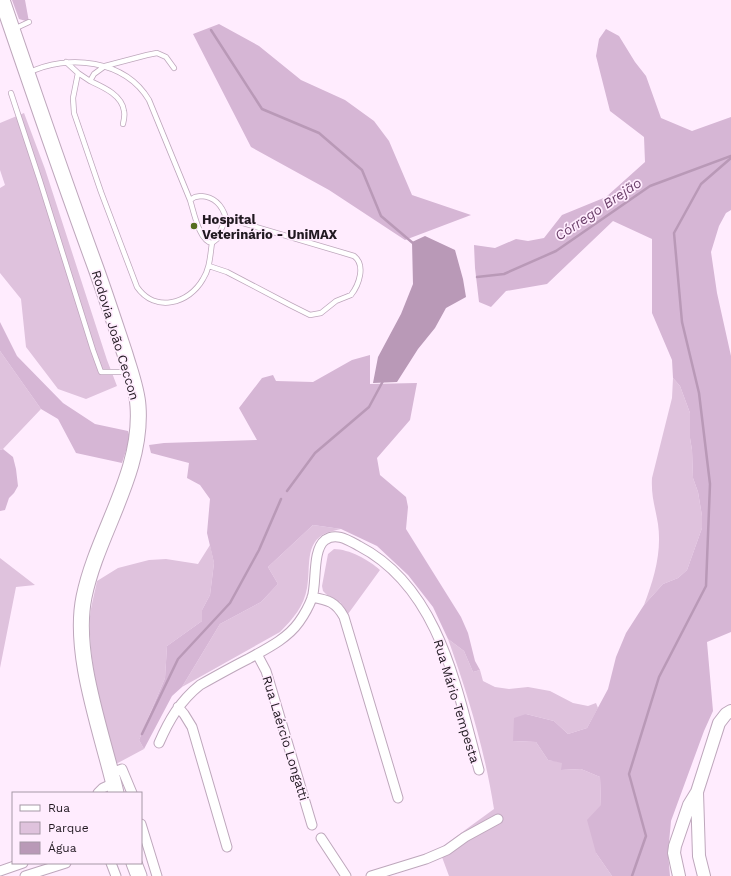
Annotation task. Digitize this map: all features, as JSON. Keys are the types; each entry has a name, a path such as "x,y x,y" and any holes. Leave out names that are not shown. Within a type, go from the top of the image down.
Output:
{"main road":[{"name":"Rodovia João Ceccon","path":"2,0 113,316 130,369 138,405 137,439 130,467 89,575 83,599 82,637 88,681 114,783"},
{"path":"134,864 138,876"}],"street":[{"name":"Rua Mário Tempesta","path":"159,743 167,725 178,707 190,693 200,685 257,654 287,635 295,627 307,609 312,597 317,554 319,549 325,540 337,536 345,538 382,560 406,585 428,614 443,646 458,691 479,770"},
{"path":"312,597 329,601 336,605 344,617 398,798"},
{"name":"Rua Laércio Longatti","path":"257,654 270,684 312,825"},
{"path":"178,707 192,727 227,847"},
{"path":"679,876 674,853 675,846 689,805 697,792 719,723 726,714 731,711"},
{"path":"99,792 103,788 114,783 122,769 132,792"},
{"path":"697,792 698,856 704,876"},
{"path":"371,876 426,859 447,850 465,837 498,819"},
{"path":"142,827 157,876"},
{"path":"321,838 346,876"},
{"path":"0,871 20,864"},
{"path":"25,876 63,864"},
{"path":"111,864 116,876"}],"lane":[{"path":"12,30 29,22"},
{"path":"90,81 94,74 105,66 147,54 157,53 166,57 174,68"},
{"path":"27,73 46,65 66,62 90,63 110,67 136,83 147,95 190,200 203,238 212,243"},
{"path":"66,62 90,81 107,89 122,103 124,111 123,124"},
{"path":"78,73 73,98 74,113 101,192 137,287 142,294 157,302 165,303 179,300 188,296 199,285 209,266 212,243 217,239 226,218 222,207 213,199 201,196 190,200"},
{"path":"11,93 101,372 121,372 130,369"},
{"path":"209,266 227,272 310,314 321,313 336,301 351,295 358,279 361,266 360,262 354,256 226,218"}],"green space":[{"path":"24,113 45,169 107,360 117,386 86,399 58,389 26,347 21,299 0,273 0,188 5,185 0,170 0,123"},
{"path":"0,351 41,409 3,449 0,450"},
{"path":"673,378 680,386 690,413 693,478 698,492 702,516 702,528 687,570 678,578 663,584 644,605 654,575 659,545 652,478 672,398"},
{"path":"313,525 341,529 326,533 319,537 314,543 311,550 306,595 301,606 293,617 280,632 182,687 220,624 261,602 278,584 268,567"},
{"path":"210,545 214,563 210,595 202,610 202,621 167,646 165,678 139,740 144,749 116,764 94,673 90,635 90,617 97,581 118,568 149,560 166,559 198,564"},
{"path":"334,549 340,549 358,556 370,562 380,570 348,614 340,602 329,597 323,591 322,586 328,554"},
{"path":"0,558 35,585 16,587 0,668"},
{"path":"448,639 464,651 473,672 480,670 483,681 495,687 509,689 528,687 550,691 573,703 588,706 596,703 598,708 587,728 568,734 554,721 526,714 513,741 536,742 548,760 562,762 562,770 581,769 600,777 601,805 596,853 612,876 449,876 439,849 494,809 486,766 475,723"}],"shaded area":[{"path":"12,0 25,0 29,22 19,19"},
{"path":"219,24 259,46 301,80 345,100 374,121 389,141 412,195 471,215 405,240 329,190 251,147 193,34"},
{"path":"606,29 619,36 635,62 646,76 661,118 692,131 731,117 731,210 726,213 719,226 711,252 717,293 731,356 731,632 707,642 713,711 704,731 671,821 668,853 670,876 612,876 596,853 587,820 601,805 600,777 581,769 561,770 562,763 548,760 536,742 513,741 514,718 526,714 554,721 568,734 587,728 608,689 616,657 626,633 644,605 663,584 678,578 687,570 702,528 702,516 698,492 693,478 690,413 680,386 673,378 672,360 652,313 652,239 613,221 547,284 506,291 491,307 479,302 475,268 474,245 495,248 516,239 528,241 544,238 562,215 606,197 645,162 644,137 610,111 596,56 599,39"},
{"path":"0,322 17,356 63,403 95,424 128,431 130,438 122,463 76,453 58,419 41,409 0,351"},
{"path":"370,355 370,384 417,383 410,420 377,458 380,475 406,497 408,507 406,529 461,617 468,633 475,661 480,670 473,672 464,651 448,639 433,607 408,575 377,546 341,529 313,525 268,567 278,584 261,602 220,624 182,687 172,696 144,749 139,740 165,678 167,646 202,621 202,610 210,595 214,563 207,533 210,499 200,485 187,478 189,463 151,453 149,445 164,443 257,440 239,408 262,378 273,375 276,381 313,382 352,360"},
{"path":"3,449 13,457 18,486 9,498 5,510 0,511 0,450"}],"water":[{"path":"425,236 455,250 466,297 446,308 435,328 418,349 397,382 373,383 378,357 401,314 413,284 412,242"}],"waterway":[{"path":"211,30 262,109 319,133 362,170 381,216 414,244"},
{"name":"Córrego Brejão","path":"477,277 504,274 556,251 650,186 731,156"},
{"path":"632,876 646,836 629,774 659,677 706,586 710,484 699,393 682,322 674,233 701,184 731,158"},
{"name":"Córrego Brejão","path":"287,491 315,453 369,407 383,381"},
{"name":"Córrego Brejão","path":"142,734 178,659 230,603 259,550 281,499"}],"place":[{"name":"Hospital Veterinário - UniMAX","path":"194,226"}]}
